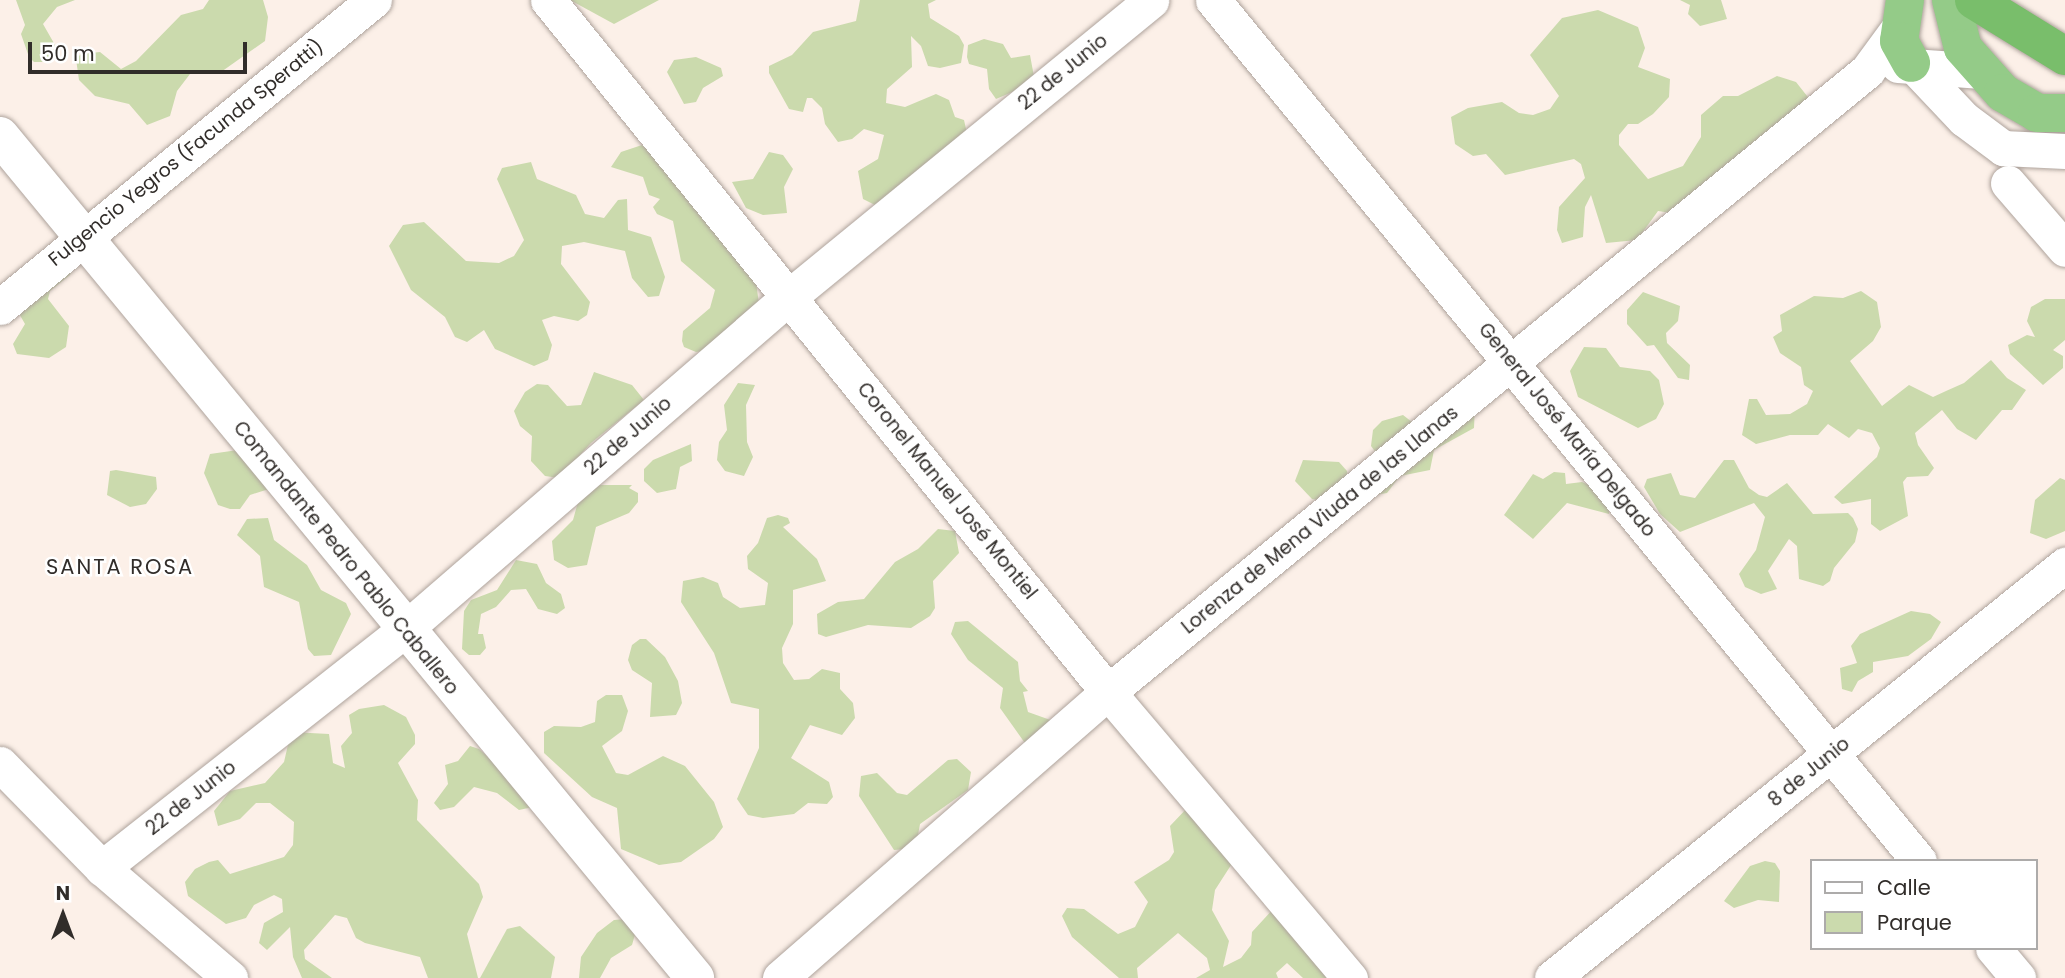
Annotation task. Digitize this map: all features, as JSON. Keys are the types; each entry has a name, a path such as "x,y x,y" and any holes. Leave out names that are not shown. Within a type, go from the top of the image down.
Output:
{"highway":[{"path":"1955,4 2065,56"},
{"path":"1955,4 1963,48 1982,71 2021,105 2060,115"},
{"path":"1902,13 1902,51 1911,63"}],"street":[{"name":"Fulgencio Yegros (Facunda Speratti)","path":"0,307 83,236 374,0"},
{"name":"Coronel Manuel José Montiel","path":"548,0 1108,692 1350,978"},
{"name":"22 de Junio","path":"102,868 404,630 790,296 1151,0"},
{"name":"General José María Delgado","path":"1213,0 1917,859"},
{"name":"Lorenza de Mena Viuda de las Llanas","path":"780,978 1108,692 1513,364 1867,71 1902,13"},
{"name":"Lorenza de Mena Viuda de las Llanas","path":"1867,71 1911,63 1982,71"},
{"path":"1911,63 1964,119 2003,148 2065,150"},
{"name":"Comandante Pedro Pablo Caballero","path":"0,136 404,630 695,978"},
{"path":"2008,183 2065,249"},
{"name":"8 de Junio","path":"1552,978 2065,565"},
{"path":"0,764 102,868 230,978"},
{"path":"1995,950 2018,978"}],"green space":[{"path":"16,0 75,0 57,7 43,24 59,52 51,62 34,62 29,57 21,34 25,25"},
{"path":"209,0 263,0 268,17 265,41 221,72 190,74 177,91 170,116 147,125 129,104 95,96 79,80 76,59 81,54 100,52 121,69 136,61 181,15 203,9"},
{"path":"570,0 659,0 614,24"},
{"path":"860,0 936,0 928,4 930,18 959,36 964,45 961,63 940,68 928,66 921,46 911,36 912,67 887,89 886,103 905,107 936,94 949,100 955,117 964,120 968,138 881,208 863,199 858,171 878,159 884,135 864,129 852,139 838,142 825,124 822,108 812,98 807,98 803,112 789,109 769,73 769,66 792,55 813,32 856,21"},
{"path":"1680,0 1721,0 1727,19 1700,26 1688,14 1690,5"},
{"path":"1598,10 1638,27 1645,48 1638,67 1670,79 1669,97 1653,114 1638,124 1628,124 1619,135 1619,145 1648,179 1683,166 1701,137 1701,115 1723,96 1738,96 1777,76 1796,82 1811,101 1671,213 1658,211 1637,240 1606,243 1591,195 1585,207 1583,237 1562,243 1557,230 1559,207 1585,178 1581,164 1574,159 1505,175 1486,154 1473,156 1455,144 1451,117 1468,108 1502,102 1519,113 1533,115 1550,109 1559,96 1530,55 1562,18"},
{"path":"984,39 1003,44 1011,58 1030,55 1035,82 996,99 989,89 987,69 969,64 967,57 968,45"},
{"path":"696,57 721,68 723,76 703,88 696,102 684,104 667,72 674,60"},
{"path":"642,145 668,169 755,275 759,304 709,350 696,352 684,347 683,331 710,308 715,290 681,261 673,221 657,214 653,207 660,199 649,195 643,177 611,167 621,152"},
{"path":"769,152 783,155 793,169 784,187 787,213 763,215 746,208 732,182 753,179"},
{"path":"531,162 537,179 576,195 585,214 604,218 618,200 627,199 628,230 651,237 665,277 659,296 648,297 632,278 625,251 584,242 562,246 561,264 590,302 587,315 578,321 554,316 542,320 552,345 548,360 534,366 495,349 484,330 467,342 455,337 445,317 411,290 389,246 403,225 424,222 466,261 499,263 514,256 524,240 497,179 502,168"},
{"path":"73,268 70,275 50,291 48,299 69,326 66,347 49,358 17,354 13,344 25,324 17,310"},
{"path":"1861,291 1877,302 1881,327 1873,341 1850,361 1882,406 1909,385 1933,397 1964,383 1991,360 2007,378 2026,390 2012,410 2002,410 1976,440 1957,429 1942,410 1915,433 1918,445 1934,468 1928,476 1907,477 1903,482 1908,516 1880,531 1871,524 1871,499 1842,504 1834,497 1877,457 1880,448 1872,433 1858,429 1849,438 1828,424 1818,435 1790,435 1756,444 1742,435 1749,399 1757,399 1766,415 1790,414 1807,404 1813,391 1804,385 1801,367 1780,353 1773,337 1782,331 1780,315 1814,296 1843,298"},
{"path":"1643,292 1680,306 1678,321 1666,333 1667,343 1690,365 1689,380 1678,378 1654,345 1647,346 1627,324 1627,310"},
{"path":"2045,299 2065,299 2065,340 2053,350 2063,356 2063,368 2043,385 2010,354 2008,345 2027,335 2035,337 2027,321 2031,307"},
{"path":"1584,347 1606,348 1620,367 1650,371 1659,380 1664,404 1656,419 1638,428 1578,397 1570,371"},
{"path":"594,372 632,385 644,400 591,443 559,478 545,476 531,461 532,436 520,426 514,411 525,392 537,384 548,385 567,406 581,405"},
{"path":"738,383 755,385 746,405 747,442 753,457 744,476 725,471 717,460 719,442 727,430 724,405"},
{"path":"1475,404 1474,428 1434,450 1430,470 1400,476 1387,493 1369,496 1380,458 1371,446 1373,430 1382,421 1403,415 1412,422"},
{"path":"691,444 692,461 680,467 676,489 657,493 644,481 644,469 653,460"},
{"path":"238,450 272,488 250,495 240,509 230,509 218,505 204,473 210,454"},
{"path":"1303,460 1339,462 1347,471 1348,481 1319,500 1312,499 1295,481"},
{"path":"1724,460 1734,460 1749,488 1759,495 1767,497 1787,483 1813,514 1848,513 1853,518 1858,529 1855,542 1834,568 1830,581 1823,586 1799,579 1797,546 1789,539 1768,571 1777,589 1761,594 1745,587 1739,574 1756,550 1765,517 1754,503 1680,532 1660,514 1644,487 1647,479 1671,473 1680,495 1695,498"},
{"path":"110,471 156,477 157,489 146,504 130,507 107,495"},
{"path":"1554,472 1565,473 1566,484 1582,482 1597,489 1609,505 1609,514 1567,503 1533,539 1504,515 1533,474 1543,479"},
{"path":"2060,478 2065,480 2065,531 2046,539 2030,533 2035,500"},
{"path":"596,485 632,485 629,488 638,493 638,502 629,513 596,527 587,565 568,568 554,560 552,541 573,520 578,502"},
{"path":"778,515 788,518 790,523 783,527 817,559 826,581 793,590 793,624 782,648 783,663 794,680 809,679 822,669 840,673 840,689 853,703 855,718 842,735 810,725 791,758 829,782 833,797 827,804 808,803 794,814 763,818 748,815 737,799 759,748 759,709 731,703 714,653 681,602 683,581 703,577 718,583 723,597 740,608 765,605 768,583 748,569 747,556 758,543 767,518"},
{"path":"268,518 274,540 307,565 321,590 346,603 351,614 331,655 314,656 308,649 299,602 264,587 260,556 237,535 247,519"},
{"path":"938,529 955,531 959,553 933,581 935,608 930,616 911,628 868,625 826,637 818,634 817,614 838,602 864,599 895,562 918,549"},
{"path":"516,560 537,564 546,583 561,594 565,608 557,614 538,609 526,589 511,590 496,607 481,614 478,634 483,634 486,648 480,655 469,655 462,649 464,611 471,600 497,590"},
{"path":"1911,611 1930,614 1941,622 1931,639 1908,656 1873,662 1873,672 1858,681 1852,692 1842,689 1840,668 1857,663 1851,646 1860,634"},
{"path":"968,621 1018,662 1020,681 1028,691 1023,692 1028,712 1056,722 1032,753 1000,708 1003,688 968,660 951,634 955,622"},
{"path":"640,639 646,639 665,657 678,681 682,703 676,715 650,717 652,683 632,670 628,660 632,645"},
{"path":"606,695 622,695 628,711 622,731 602,746 616,773 628,775 663,756 685,766 714,802 723,827 714,839 681,862 659,865 621,849 617,808 592,797 544,753 544,732 554,726 581,727 595,722 597,701"},
{"path":"384,705 406,717 415,735 415,744 398,763 418,800 417,820 479,884 483,897 467,934 478,978 428,978 420,957 365,943 356,938 347,918 335,915 304,950 305,959 332,978 302,978 293,957 290,927 267,950 259,943 264,923 283,912 282,899 274,895 254,905 246,918 226,924 188,896 185,882 195,869 209,862 218,860 230,874 284,857 293,845 294,822 270,803 256,803 240,819 218,826 214,811 230,791 265,783 284,762 291,732 329,734 333,763 345,768 341,746 352,733 349,715 359,709"},
{"path":"470,746 479,749 542,805 519,810 497,793 474,787 454,807 440,810 434,803 448,784 445,765 458,761"},
{"path":"957,759 971,772 968,790 920,824 918,835 906,849 894,850 859,796 861,776 877,773 897,793 907,795 948,760"},
{"path":"1189,806 1233,862 1215,890 1212,910 1229,941 1223,967 1241,958 1251,945 1252,932 1275,907 1332,978 1303,978 1287,963 1276,973 1278,978 1196,978 1210,970 1207,958 1178,933 1137,968 1138,978 1119,978 1072,937 1062,916 1067,908 1084,909 1118,934 1135,927 1148,902 1134,882 1169,860 1174,852 1170,826"},
{"path":"1765,861 1775,863 1780,871 1779,902 1758,900 1734,908 1724,901 1750,866"},
{"path":"626,919 636,931 632,945 611,958 600,978 579,978 581,957 597,933 614,920"},
{"path":"520,926 555,957 551,978 480,978 507,929"}],"district":[{"name":"SANTA ROSA","path":"120,567"}]}
